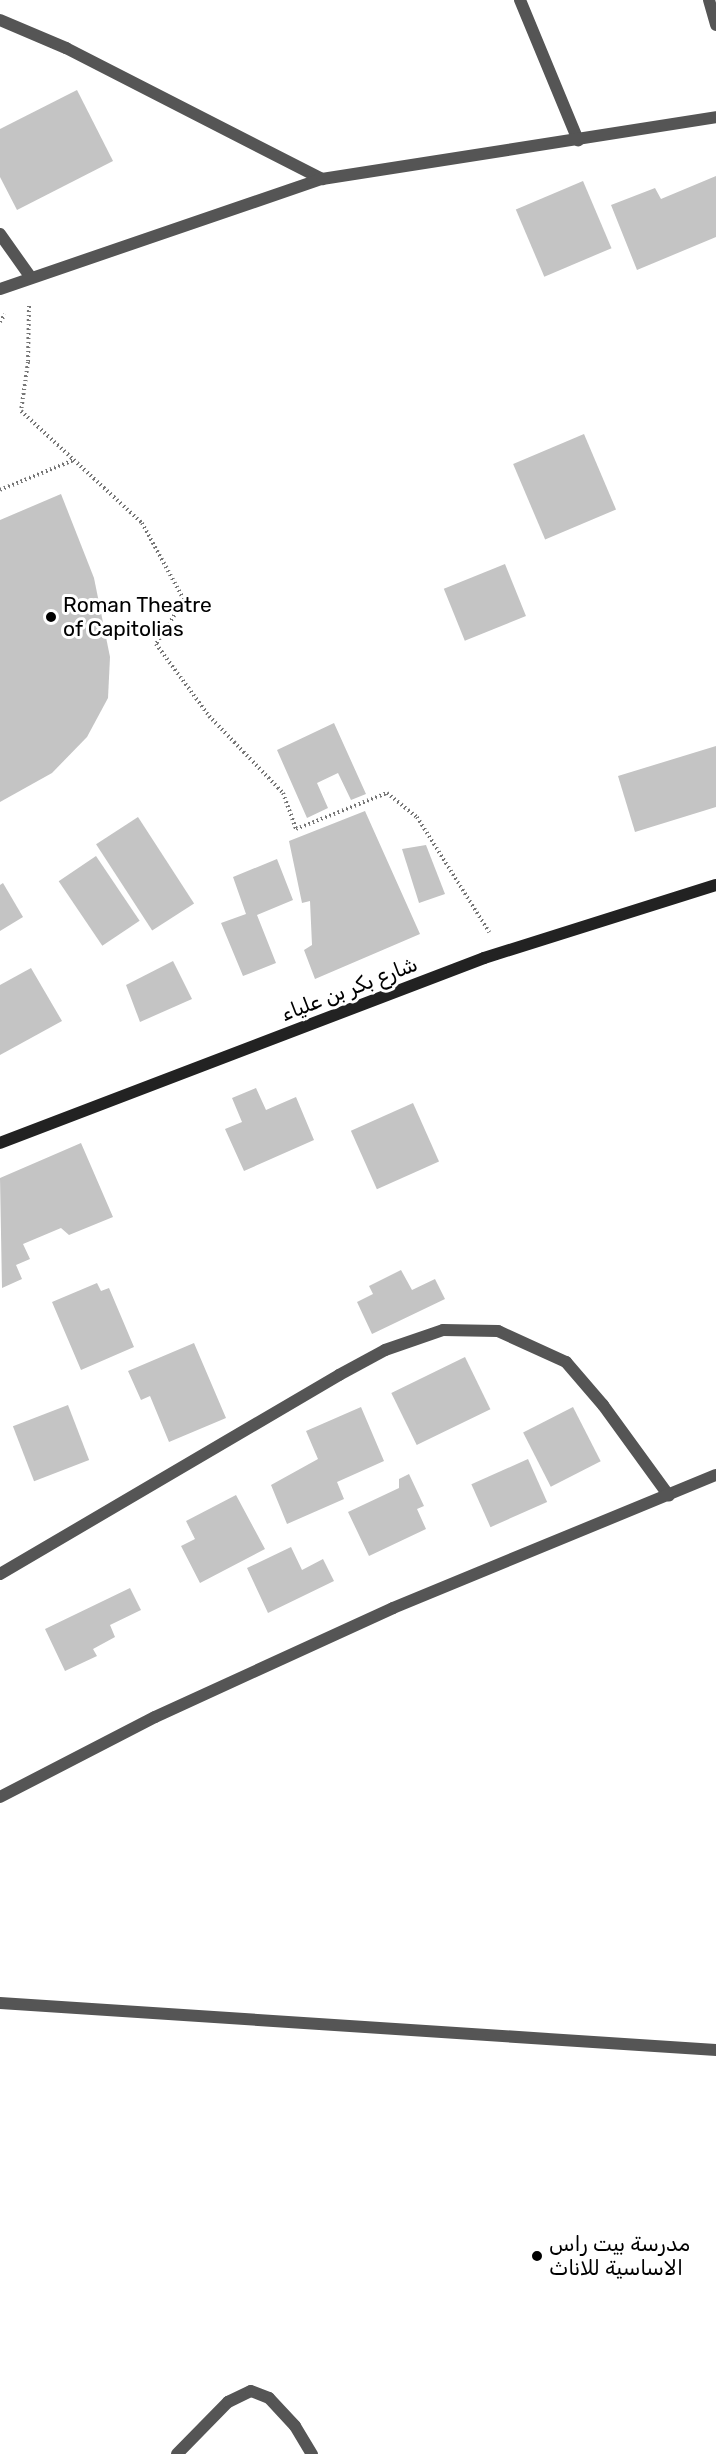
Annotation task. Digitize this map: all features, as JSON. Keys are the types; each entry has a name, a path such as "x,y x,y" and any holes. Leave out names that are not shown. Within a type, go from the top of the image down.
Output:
{"street":[{"path":"519,0 578,140"},
{"path":"709,0 716,25"},
{"path":"0,20 66,48 322,179"},
{"path":"0,289 29,275 322,179 716,117"},
{"path":"0,234 29,275"},
{"name":"شارع بكر بن علياء","path":"0,1143 502,952 716,885"},
{"path":"0,1574 339,1375 385,1350 443,1330 498,1331 566,1362 603,1405 669,1496"},
{"path":"0,1797 155,1717 393,1608 716,1475"},
{"path":"0,2003 716,2050"},
{"path":"177,2454 228,2402 251,2391 269,2398 295,2426 312,2454"}],"path":[{"path":"29,275 28,362 21,411 142,524 184,600 156,644 209,716 283,793 296,829 387,793 417,817 502,952"},
{"path":"0,490 74,460"}],"building":[{"path":"77,90 113,161 17,210 0,177 0,129"},
{"path":"716,176 716,237 637,270 611,205 655,188 661,199"},
{"path":"583,181 612,248 544,277 516,210"},
{"path":"584,434 616,509 545,540 513,464"},
{"name":"Roman Theatre of Capitolias","path":"61,494 94,578 110,657 108,698 87,737 52,773 0,802 0,520"},
{"path":"505,564 526,616 465,641 444,589"},
{"path":"334,723 366,794 351,800 338,773 317,783 328,808 307,818 277,750"},
{"path":"716,746 716,807 635,832 618,776"},
{"path":"365,811 420,934 315,979 304,950 312,945 310,901 302,903 289,841"},
{"path":"138,817 194,903 152,931 96,844"},
{"path":"426,845 445,894 419,903 402,849"},
{"path":"96,856 140,921 102,946 59,881"},
{"path":"277,859 293,900 257,915 276,963 243,976 221,923 246,914 233,877"},
{"path":"3,883 23,917 0,931 0,885"},
{"path":"173,961 192,999 140,1022 126,985"},
{"path":"31,968 62,1021 0,1055 0,985"},
{"path":"256,1088 266,1110 296,1097 314,1140 244,1171 225,1129 242,1122 232,1098"},
{"path":"413,1103 439,1161 377,1189 351,1131"},
{"path":"81,1143 113,1217 69,1235 61,1228 23,1244 30,1259 16,1265 22,1279 2,1288 0,1178"},
{"path":"401,1270 412,1290 435,1279 445,1299 372,1334 357,1302 373,1294 369,1286"},
{"path":"97,1283 101,1291 109,1288 134,1347 81,1370 52,1302"},
{"path":"194,1343 226,1418 169,1442 150,1396 141,1400 128,1371"},
{"path":"465,1357 490,1409 417,1445 391,1393"},
{"path":"68,1405 89,1460 34,1481 13,1426"},
{"path":"361,1407 384,1461 337,1482 344,1499 287,1524 271,1485 318,1459 306,1431"},
{"path":"573,1407 601,1461 551,1487 523,1432"},
{"path":"528,1459 547,1502 490,1527 471,1484"},
{"path":"409,1474 424,1506 417,1509 426,1529 369,1556 348,1512 399,1488 399,1479"},
{"path":"236,1495 265,1549 200,1583 181,1546 195,1539 186,1521"},
{"path":"291,1547 302,1570 323,1559 334,1581 268,1613 247,1568"},
{"path":"130,1588 141,1610 110,1625 115,1637 93,1649 97,1656 65,1671 45,1629"}],"place":[{"name":"Roman Theatre of Capitolias","path":"51,617"},
{"name":"مدرسة بيت راس الاساسية للاناث","path":"537,2256"}]}
